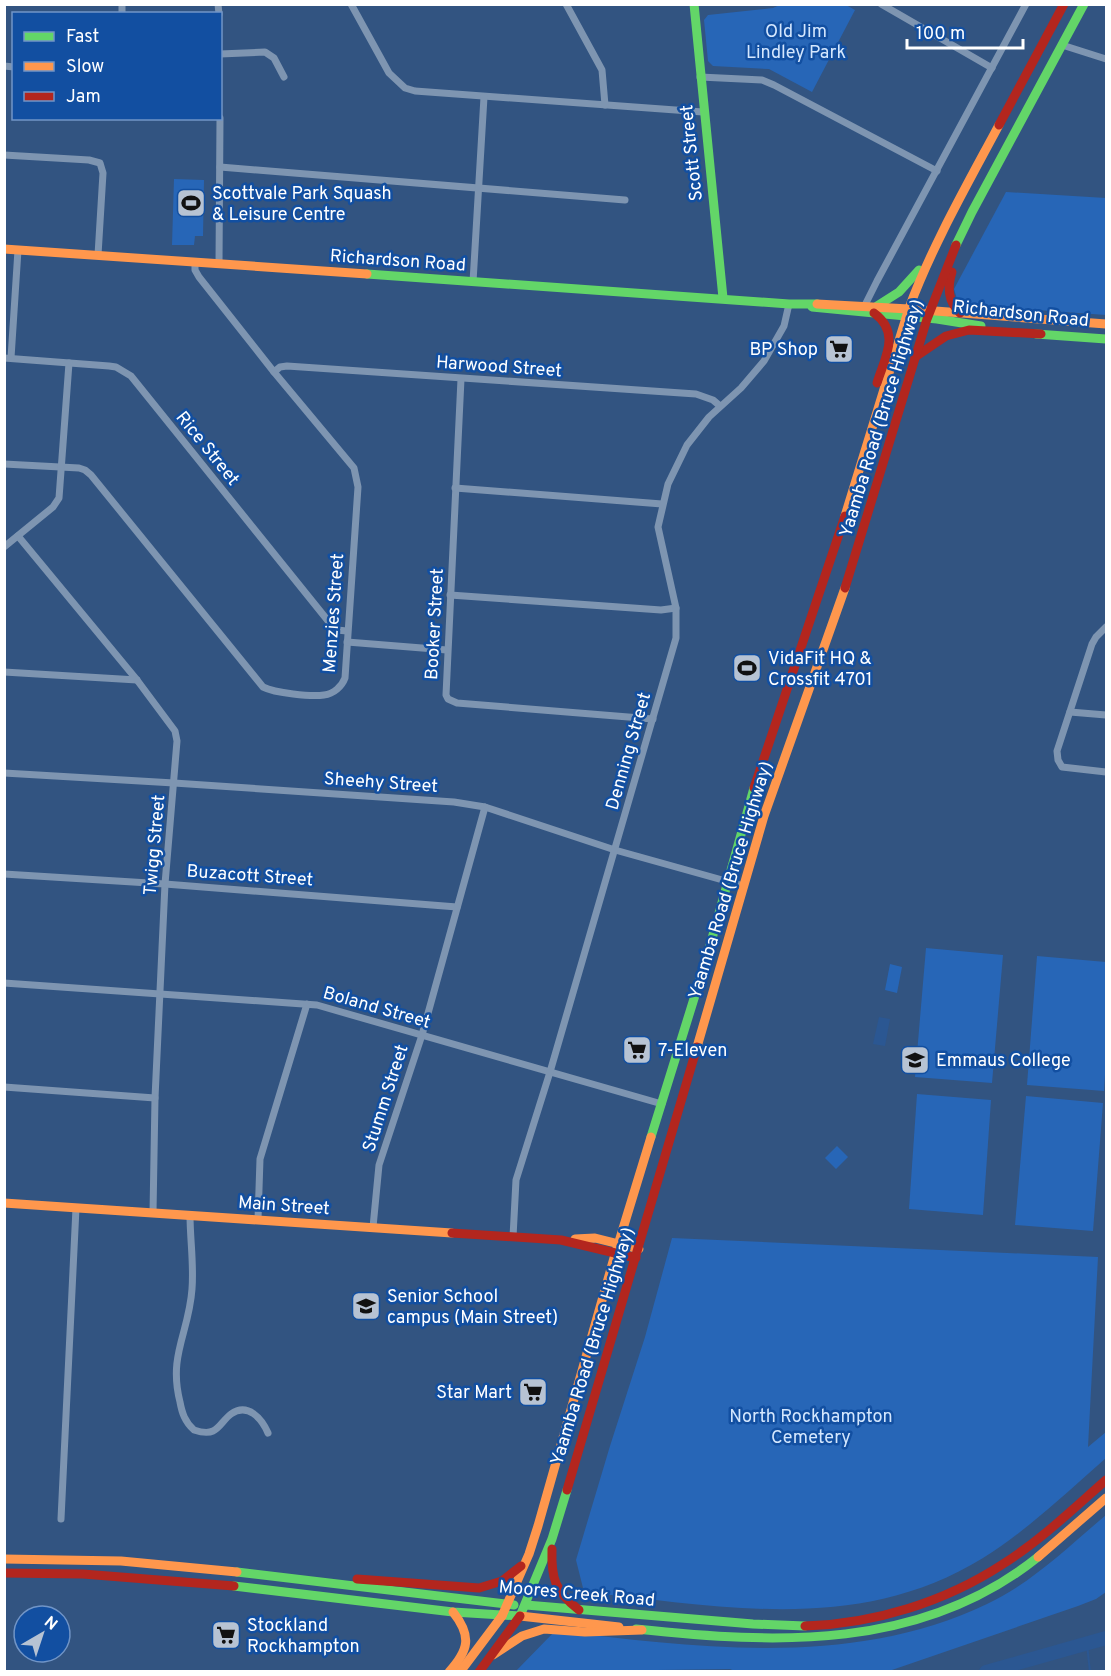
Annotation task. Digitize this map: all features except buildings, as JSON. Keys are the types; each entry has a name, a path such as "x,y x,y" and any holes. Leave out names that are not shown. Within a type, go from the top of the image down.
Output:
{"main road":[{"name":"Scott Street","path":"694,4 723,298"},
{"name":"Yaamba Road (Bruce Highway)","path":"460,1671 502,1616 529,1554 558,1461 616,1253 706,960 726,881 755,785 834,551 908,312 930,257 1064,4"},
{"name":"Yaamba Road (Bruce Highway)","path":"493,1655 526,1605 552,1539 638,1253 764,816 812,686 862,535 929,314 948,263 972,212 1084,4"},
{"path":"960,313 953,306 948,287 969,234 972,212"},
{"name":"Richardson Road","path":"4,249 723,298 789,304 832,311 870,309 908,312 1041,334 1107,339"},
{"path":"874,418 871,413 874,396 891,337 883,320 870,309 890,299 905,287 930,257"},
{"name":"Richardson Road","path":"929,314 960,313 1107,324"},
{"path":"915,357 942,337 958,332 969,330 1041,334"},
{"name":"Main Street","path":"4,1203 561,1240"},
{"path":"561,1240 595,1238 619,1243 638,1253"},
{"path":"561,1240 616,1253 638,1253"},
{"name":"Moores Creek Road","path":"4,1559 120,1561 254,1574 508,1604 770,1626 815,1626 891,1614 961,1588 1029,1546 1107,1480"},
{"name":"Moores Creek Road","path":"4,1573 83,1574 195,1582 453,1612 520,1616 642,1630 761,1640 849,1636 922,1619 980,1594 1024,1568 1107,1498"},
{"path":"552,1539 551,1563 554,1586 562,1597 579,1610"},
{"path":"254,1574 478,1588 498,1584 508,1578 517,1571 529,1554"},
{"path":"448,1671 461,1657 466,1638 463,1624 453,1612"},
{"path":"479,1671 493,1655 522,1636 544,1629 585,1632 642,1630"}],"street":[{"path":"351,4 389,73 405,88 415,92 703,112"},
{"path":"566,4 602,70 605,105"},
{"path":"881,4 992,68"},
{"path":"870,309 937,171 1026,4"},
{"path":"1062,45 1107,59"},
{"path":"222,54 265,52 274,58 284,77"},
{"path":"700,77 762,80 937,171"},
{"path":"472,282 484,97"},
{"path":"219,264 220,120"},
{"path":"4,155 89,160 100,163 103,173 98,255"},
{"path":"219,166 625,200"},
{"path":"8,358 18,250"},
{"name":"Menzies Street","path":"4,464 79,468 91,475 263,687 276,692 324,695 343,684 357,476 354,468 199,277 195,270 195,262"},
{"name":"Denning Street","path":"513,1237 516,1180 550,1072 676,638 676,608 658,527 662,504 673,472 687,445 709,417 741,388 764,361 784,326 789,304"},
{"name":"Rice Street","path":"8,358 116,367 131,376 333,627 347,631"},
{"path":"4,547 57,502 62,468 69,363"},
{"name":"Harwood Street","path":"274,372 280,367 287,366 696,394 713,400 720,406"},
{"name":"Booker Street","path":"461,379 447,650 446,695 448,699 457,703 653,718"},
{"path":"455,488 662,504"},
{"name":"Twigg Street","path":"18,536 137,680 175,731 177,741 165,884 154,1098 153,1213"},
{"path":"450,595 661,610 676,608"},
{"path":"1107,627 1092,644 1057,751 1062,767 1107,772"},
{"path":"347,642 447,650"},
{"path":"4,672 137,680"},
{"path":"1070,712 1107,715"},
{"name":"Sheehy Street","path":"4,774 454,801 485,807 615,850 744,886"},
{"name":"Stumm Street","path":"373,1227 379,1165 422,1035 485,807"},
{"name":"Buzacott Street","path":"4,874 457,907"},
{"name":"Boland Street","path":"4,983 317,1005 662,1104"},
{"path":"258,1220 260,1159 307,1004"},
{"path":"4,1087 154,1098"},
{"path":"61,1519 76,1208"},
{"path":"190,1215 191,1305 178,1348 175,1368 182,1412 194,1430 206,1433 212,1432 232,1413 238,1410 247,1411 264,1421 268,1433"}],"green space":[{"name":"Old Jim Lindley Park","path":"782,4 846,5 855,10 812,92 769,69 713,66 708,61 704,20 708,15 773,8"},
{"path":"174,179 204,180 203,236 195,236 194,245 172,245"},
{"path":"1006,192 1106,198 1106,315 965,305 957,299 954,289"},
{"path":"926,948 1003,955 992,1083 915,1077"},
{"path":"1037,956 1106,962 1104,1091 1027,1085"},
{"path":"890,964 902,967 897,993 885,990"},
{"path":"917,1094 991,1100 983,1215 909,1209"},
{"path":"1026,1096 1103,1103 1093,1231 1015,1225"},
{"path":"837,1146 848,1157 836,1169 825,1158"},
{"name":"North Rockhampton Cemetery","path":"672,1238 1098,1257 1088,1447 1106,1432 1106,1458 1031,1523 983,1558 936,1582 887,1598 838,1606 788,1609 737,1608 584,1592 576,1560 645,1337"},
{"path":"1106,1515 1106,1592 1078,1606 889,1671 737,1672 730,1669 515,1672 555,1631 664,1643 774,1648 829,1645 883,1638 936,1624 987,1604 1019,1586"}],"shaded area":[{"path":"879,1017 890,1019 885,1046 873,1044"}],"waterway":[{"path":"986,1672 1106,1638"},
{"path":"1087,1644 1090,1672"}],"traffic: fast":[{"path":"694,4 723,298"},
{"path":"956,245 1084,4"},
{"path":"877,306 899,292 919,270"},
{"path":"367,274 789,304 817,304"},
{"path":"812,307 937,319 981,326"},
{"path":"1036,334 1106,339"},
{"path":"651,1137 706,960 754,788"},
{"path":"234,1586 453,1612 520,1616 552,1539 567,1490"},
{"path":"636,1629 741,1637 794,1638 846,1634 896,1625 946,1610 993,1588 1038,1557"},
{"path":"237,1572 514,1605"},
{"path":"526,1605 753,1624 805,1626"}],"traffic: slow":[{"path":"845,516 918,284 999,125"},
{"path":"4,249 367,274"},
{"path":"817,304 1106,324"},
{"path":"697,1047 764,816 845,588"},
{"path":"502,1616 529,1554 538,1526 651,1137"},
{"path":"4,1203 452,1233"},
{"path":"575,1239 595,1238 639,1249"},
{"path":"1038,1557 1106,1498"},
{"path":"4,1559 121,1561 237,1572"},
{"path":"449,1672 461,1657 466,1643 463,1628 453,1612"},
{"path":"460,1672 502,1616"},
{"path":"520,1616 619,1627"},
{"path":"493,1655 522,1636 544,1629 585,1632 642,1630"}],"traffic: jam":[{"path":"999,125 1064,4"},
{"path":"845,588 927,319 956,245"},
{"path":"952,272 949,283 950,294 953,304 960,313"},
{"path":"874,313 882,321 889,337 887,355 877,383"},
{"path":"915,357 946,336 969,330 1041,334"},
{"path":"754,788 845,516"},
{"path":"567,1490 697,1047"},
{"path":"452,1233 561,1240 636,1258"},
{"path":"805,1626 883,1616 933,1600 957,1589 1003,1564 1030,1545 1106,1480"},
{"path":"552,1549 552,1569 556,1584 565,1597 579,1610"},
{"path":"357,1579 479,1588 502,1581 521,1566"},
{"path":"4,1573 83,1574 234,1586"},
{"path":"479,1672 520,1616"}],"place":[{"name":"Scottvale Park Squash & Leisure Centre","path":"191,203"},
{"name":"BP Shop","path":"839,349"},
{"name":"VidaFit HQ & Crossfit 4701","path":"747,668"},
{"name":"7-Eleven","path":"637,1050"},
{"name":"Emmaus College","path":"915,1060"},
{"name":"Senior School campus (Main Street)","path":"366,1306"},
{"name":"Star Mart","path":"533,1392"},
{"name":"Stockland Rockhampton","path":"226,1635"}]}
